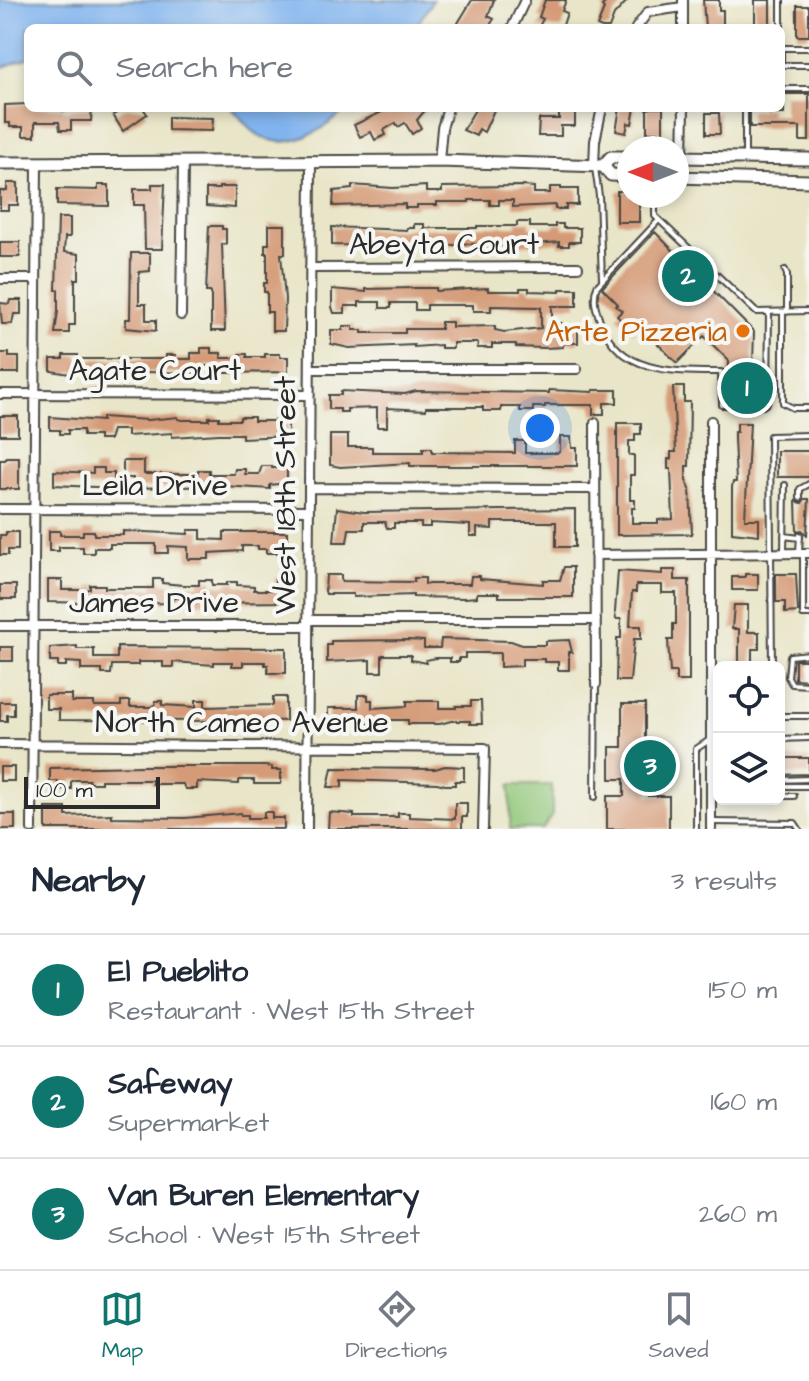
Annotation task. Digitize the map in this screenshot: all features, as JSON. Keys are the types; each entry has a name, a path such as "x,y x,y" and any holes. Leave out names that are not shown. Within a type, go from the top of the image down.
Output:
{"main road":[{"path":"599,166 611,157 617,157"},
{"path":"689,157 809,159"},
{"path":"0,163 439,161 599,166 611,175 617,175"},
{"path":"689,177 809,181"}],"street":[{"path":"514,24 525,0"},
{"path":"639,24 648,12 683,3 683,24"},
{"path":"439,161 447,112"},
{"path":"599,166 595,141 601,112"},
{"path":"682,136 684,112"},
{"path":"181,315 183,162"},
{"name":"West 18th Street","path":"307,829 311,162"},
{"path":"32,829 37,163"},
{"name":"Abeyta Court","path":"310,268 578,267"},
{"path":"0,279 36,279"},
{"path":"310,369 577,369"},
{"name":"Agate Court","path":"0,394 309,395"},
{"path":"711,421 714,661"},
{"path":"595,423 596,684"},
{"path":"309,488 595,489"},
{"name":"Leila Drive","path":"0,509 309,510"},
{"path":"595,555 804,553"},
{"name":"James Drive","path":"0,626 596,620"},
{"name":"North Cameo Avenue","path":"0,744 485,748 483,829"},
{"path":"711,825 714,805"}],"lane":[{"path":"781,0 781,24"},
{"path":"785,48 809,48"},
{"path":"785,65 809,65"},
{"path":"785,89 809,89"},
{"path":"745,112 745,158"},
{"path":"599,166 602,281"},
{"path":"655,208 655,216 756,312 809,311"},
{"path":"659,220 594,292 596,311 607,338 616,350 641,363 676,372 721,372 722,405 758,406 767,403 769,312"},
{"path":"785,270 783,403 793,408 809,408"},
{"path":"772,661 770,436 809,435"},
{"path":"800,498 800,489 809,484"},
{"path":"784,553 785,485"},
{"path":"784,536 800,536 806,576 803,615 809,615"},
{"path":"809,654 792,655 788,662 790,683 809,685"},
{"path":"595,797 596,684"},
{"path":"785,716 809,716"},
{"path":"785,739 809,738"},
{"path":"696,829 696,749 713,740"},
{"path":"785,780 809,779"},
{"path":"785,786 809,786"},
{"path":"785,796 794,796"},
{"path":"711,825 795,823 799,829"}],"green space":[{"path":"510,785 552,785 552,815 543,829 510,829"}],"water":[{"path":"0,0 433,0 418,24 24,24 24,59 0,68"},
{"path":"235,112 343,112 316,132 291,141 265,138 253,131"}],"building":[{"path":"472,0 494,0 488,16 494,19 491,24 457,24"},
{"path":"545,0 566,0 562,11 567,13 563,24 540,24 543,19 539,17"},
{"path":"608,0 628,0 614,15 611,24 598,24 604,9 602,6"},
{"path":"703,0 719,0 723,24 705,24"},
{"path":"755,0 770,0 770,24 755,24"},
{"path":"797,6 809,6 809,36 797,36"},
{"path":"785,94 809,94 809,141 800,141 800,127 750,127 750,112 784,114"},
{"path":"24,104 24,112 92,112 91,121 71,121 71,130 60,130 59,122 35,122 35,136 23,136 23,127 10,127 10,123 5,123 5,105"},
{"path":"119,112 147,114 123,131 113,115"},
{"path":"382,112 424,112 417,120 421,128 412,134 405,123 398,127 396,123 384,130 386,135 375,140 371,132 360,137 354,125"},
{"path":"474,112 493,112 484,132 479,129 476,136 463,130"},
{"path":"559,112 575,112 575,126 561,126 561,136 538,136 539,119 559,119"},
{"path":"619,112 634,112 626,133 616,131"},
{"path":"647,112 663,112 663,132 647,132"},
{"path":"706,113 719,113 720,134 706,134"},
{"path":"168,117 213,118 212,131 168,130"},
{"path":"7,183 18,183 18,205 8,205 8,210 0,210 0,191 7,191"},
{"path":"152,184 165,184 162,249 145,249 144,205 134,205 134,189 152,189"},
{"path":"98,185 109,185 109,206 57,205 57,189 98,190"},
{"path":"352,185 393,188 426,186 426,192 442,192 442,187 522,186 534,187 534,193 550,193 550,187 561,187 578,189 578,205 555,209 555,205 513,207 513,200 499,200 499,205 490,205 490,200 469,200 417,205 417,208 405,208 405,204 333,206 334,191 352,189"},
{"path":"235,187 235,208 206,206 206,189"},
{"path":"617,208 639,208 639,222 617,222"},
{"path":"58,218 70,218 70,237 65,237 64,252 79,254 79,279 75,279 75,325 69,325 69,333 55,333 58,311"},
{"path":"517,222 530,222 530,227 563,224 563,228 580,228 580,242 569,242 569,246 559,246 559,242 513,246 513,242 489,242 489,245 421,242 421,246 332,245 332,227 407,230 414,228 414,224 424,224 424,228 477,228 517,226"},
{"path":"269,225 285,225 285,254 281,254 284,331 272,331 272,312 267,312 267,292 264,292 264,283 267,283 265,244 269,244"},
{"path":"209,226 226,229 226,244 222,244 225,331 211,331 211,292 206,292"},
{"path":"655,232 754,332 752,394 728,393 729,361 704,336 677,363 640,326 633,332 617,316 622,311 602,288"},
{"path":"0,242 20,242 20,257 0,257"},
{"path":"131,253 150,253 150,271 139,272 139,304 146,304 146,320 156,320 156,331 126,328 126,319 130,319"},
{"path":"436,288 436,291 488,288 488,291 520,291 520,288 529,288 529,291 560,292 560,289 577,289 577,306 552,306 552,323 562,323 562,327 578,327 578,343 545,348 492,344 492,348 477,348 478,343 453,343 453,348 414,345 349,348 331,344 331,330 343,330 343,326 353,326 353,330 362,330 362,333 441,329 441,322 452,322 452,327 495,326 495,330 504,332 541,328 541,307 491,306 491,311 473,311 473,305 427,305 427,310 415,310 415,303 391,303 391,308 380,308 380,302 359,302 359,306 345,306 345,313 334,313 332,307 332,289 366,292 366,289"},
{"path":"10,300 21,300 21,314 14,314 12,324 2,324 0,303 9,304"},
{"path":"201,348 211,348 211,353 221,353 221,358 240,358 240,354 265,357 265,354 280,354 280,357 288,357 288,372 226,373 226,366 205,366 205,373 78,371 70,374 51,371 51,359 63,359 63,355 78,355 78,359 166,359 166,355 175,355 175,359 191,359 191,353 201,353"},
{"path":"0,353 19,357 19,373 0,373"},
{"path":"673,387 684,387 684,402 690,402 686,480 690,489 692,534 617,535 617,423 641,423 641,434 635,434 635,441 629,441 629,455 634,455 634,475 630,475 630,500 635,500 632,523 658,523 658,520 673,519 668,459 671,459 671,452 676,452"},
{"path":"549,390 617,390 617,403 604,403 604,414 593,414 593,405 545,405 533,407 533,411 520,411 520,407 501,407 501,411 483,411 483,407 426,407 426,410 387,408 387,427 377,427 377,408 347,409 347,412 329,409 329,395 341,395 341,391 405,394 416,391 549,393"},
{"path":"0,416 18,416 18,435 0,435"},
{"path":"50,417 102,421 102,417 209,420 209,417 219,417 219,420 240,420 240,417 254,417 254,421 277,421 277,417 288,417 288,436 242,438 242,434 219,434 172,437 172,433 127,436 127,430 112,430 109,440 99,440 99,436 83,436 83,430 68,430 68,434 60,434 60,430 50,430"},
{"path":"737,423 750,423 745,519 759,519 759,535 732,532 732,487 736,482 734,432 737,432"},
{"path":"330,435 348,435 348,447 372,447 372,452 423,452 423,448 432,448 432,452 515,453 515,441 525,441 525,453 557,453 560,452 560,437 571,437 572,448 577,448 577,466 410,466 410,463 340,467 330,465"},
{"path":"777,451 809,451 809,477 777,477"},
{"path":"19,457 19,489 0,489 0,460"},
{"path":"123,461 144,461 144,474 198,474 198,470 209,470 209,474 234,474 235,469 245,469 245,474 259,474 262,466 287,468 287,483 270,485 270,489 225,486 133,488 133,478 123,478"},
{"path":"93,468 104,468 104,473 114,473 114,488 54,485 54,471 93,473"},
{"path":"809,499 807,535 802,530 797,531 796,501 802,503"},
{"path":"337,508 364,512 575,509 575,547 556,547 556,522 492,522 492,529 477,528 477,536 470,536 470,525 430,523 430,527 421,527 421,523 394,523 394,528 387,528 385,522 364,522 364,529 349,529 347,542 334,542"},
{"path":"188,530 201,530 201,539 224,540 224,532 287,532 287,548 279,548 279,553 266,553 266,549 258,549 258,546 242,546 242,551 209,553 209,559 188,559 188,547 168,546 168,553 156,553 156,544 110,544 110,548 94,548 94,553 83,553 83,547 59,547 59,551 49,551 49,531 60,531 60,535 83,535 83,531 94,531 94,535 123,535 123,531 188,534"},
{"path":"6,532 18,532 18,550 8,550 8,555 0,555 0,535 6,535"},
{"path":"564,567 573,567 573,597 499,597 499,593 477,593 477,597 465,598 413,595 353,597 353,594 326,594 325,591 326,575 341,575 341,581 414,582 414,578 425,578 425,584 470,584 471,576 480,576 480,579 543,584 543,580 560,580"},
{"path":"662,570 675,570 675,580 689,580 689,681 676,681 676,672 670,672 668,640 673,640 673,624 676,624 676,593 662,593 662,585 636,585 636,592 632,592 630,626 641,626 641,639 634,639 630,681 616,681 617,638 621,638 621,619 616,619 615,612 618,571 662,574"},
{"path":"745,574 758,574 758,590 732,590 732,577 745,577"},
{"path":"776,574 796,574 798,612 785,613 785,602 776,602"},
{"path":"153,579 183,585 199,585 199,580 212,580 212,585 237,582 237,585 254,586 254,590 275,590 275,579 286,579 286,602 188,603 188,598 173,598 165,600 165,603 146,604 48,602 48,580 62,580 62,590 83,590 90,589 90,585 153,588"},
{"path":"0,585 16,585 16,599 0,599"},
{"path":"734,605 748,605 748,632 759,632 759,649 752,649 752,661 739,661 739,629 732,629"},
{"path":"441,639 511,641 522,645 545,645 545,641 569,640 572,652 569,652 569,670 558,670 558,662 544,662 544,659 522,659 522,666 500,667 500,653 465,653 465,658 459,658 459,662 436,658 426,660 426,663 411,660 411,655 382,655 382,672 370,672 370,660 327,662 327,645 331,645 331,641 424,641 424,648 440,648"},
{"path":"77,646 77,649 94,649 94,658 117,658 117,647 286,648 286,673 268,673 265,662 243,662 243,666 232,666 232,662 214,662 214,665 173,662 173,667 163,667 163,662 138,662 138,665 112,665 111,674 102,674 102,670 81,670 81,663 66,662 66,666 58,666 58,662 50,662 50,648"},
{"path":"0,647 13,647 13,661 0,661"},
{"path":"795,660 809,660 809,680 795,679"},
{"path":"46,695 72,695 72,702 94,702 94,706 121,706 121,701 130,701 130,707 151,707 155,701 162,701 162,705 196,707 196,700 205,700 205,707 273,705 273,697 286,697 286,721 59,720 59,709 46,709"},
{"path":"358,695 368,695 372,708 407,706 407,701 439,701 439,708 456,708 471,706 471,701 481,701 482,724 451,721 408,724 408,720 387,720 372,724 338,721 338,724 328,724 328,708 358,708"},
{"path":"0,702 14,702 14,715 7,715 7,721 0,721"},
{"path":"622,704 645,704 645,747 657,747 657,779 648,779 648,796 669,796 669,829 607,829 607,796 624,796 624,779 610,779 610,747 622,747"},
{"path":"785,758 809,758 809,774 785,775"},
{"path":"265,766 281,770 281,784 254,784 254,780 239,780 239,784 197,782 197,789 185,789 183,784 152,784 152,780 101,780 101,783 89,783 89,780 74,780 71,789 58,789 58,781 50,781 50,768"},
{"path":"0,767 14,767 14,781 0,781"},
{"path":"464,767 464,781 445,785 342,780 342,787 328,787 332,768 435,769"},
{"path":"455,803 467,803 467,817 462,817 462,829 328,829 329,812 354,814 354,817 398,817 398,813 409,813 409,817 455,819"},
{"path":"46,808 66,808 66,816 112,814 112,817 185,818 241,813 248,815 248,818 264,818 264,812 272,812 272,818 284,818 284,829 46,829"},
{"path":"0,814 15,814 15,829 0,829"}],"place":[{"name":"Safeway","path":"688,276"},
{"name":"Arte Pizzeria","path":"743,331"},
{"name":"El Pueblito","path":"747,388"},
{"name":"Van Buren Elementary","path":"650,766"}]}
